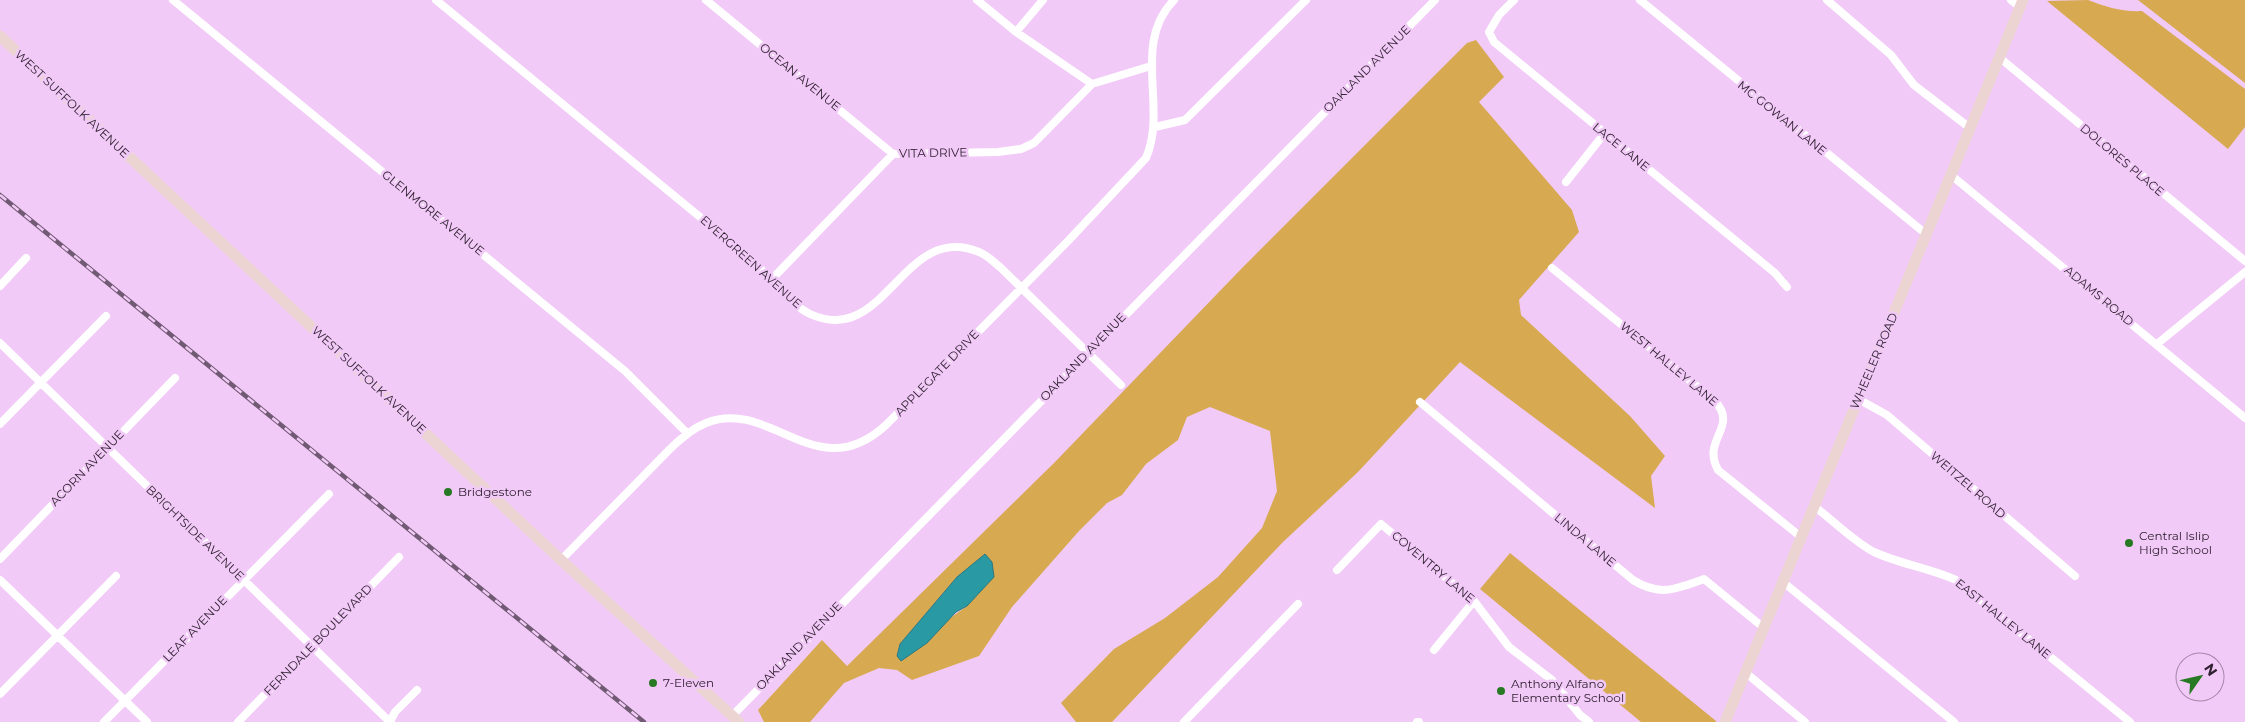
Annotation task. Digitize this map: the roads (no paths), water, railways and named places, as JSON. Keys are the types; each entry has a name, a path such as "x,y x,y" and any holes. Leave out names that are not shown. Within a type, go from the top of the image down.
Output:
{"main road":[{"name":"WHEELER ROAD","path":"1725,722 2000,58 2018,2"},
{"name":"WEST SUFFOLK AVENUE","path":"0,36 561,560 735,719"}],"street":[{"name":"GLENMORE AVENUE","path":"173,0 625,371 687,433"},
{"name":"EVERGREEN AVENUE","path":"436,0 742,252 793,302 809,314 826,319 844,319 861,314 877,302 916,262 930,252 947,248 965,247 981,252 1021,287 1121,385"},
{"name":"OCEAN AVENUE","path":"706,0 893,154"},
{"path":"977,0 1016,32 1092,84 1151,66"},
{"path":"1016,32 1043,0"},
{"name":"APPLEGATE DRIVE","path":"561,560 687,433 708,423 728,419 751,420 797,440 828,448 852,447 871,439 1132,175 1146,158 1152,143 1155,127 1151,66 1158,24 1174,0"},
{"path":"1155,127 1185,120 1306,0"},
{"name":"OAKLAND AVENUE","path":"735,719 1088,353 1435,0"},
{"name":"LACE LANE","path":"1514,0 1499,15 1490,32 1494,42 1775,273 1787,287"},
{"name":"MC GOWAN LANE","path":"1640,0 1926,234"},
{"path":"1827,0 1877,41 1891,55 1914,85 1970,128"},
{"name":"DOLORES PLACE","path":"2000,58 2245,261"},
{"name":"VITA DRIVE","path":"772,280 893,154 998,152 1021,149 1034,142 1092,84"},
{"path":"1566,182 1604,134"},
{"name":"ADAMS ROAD","path":"1951,175 2245,418"},
{"path":"0,286 26,258"},
{"name":"WEST HALLEY LANE","path":"1552,268 1715,401 1723,410 1723,423 1713,449 1712,459 1718,470 1801,538"},
{"path":"2157,344 2245,272"},
{"path":"0,424 106,316"},
{"name":"BRIGHTSIDE AVENUE","path":"0,343 390,722"},
{"name":"ACORN AVENUE","path":"0,559 175,378"},
{"name":"WEITZEL ROAD","path":"1858,399 1887,415 2075,576"},
{"name":"LINDA LANE","path":"1420,402 1645,588 1660,591 1677,589 1704,579 1764,628"},
{"name":"LEAF AVENUE","path":"104,722 330,494"},
{"name":"EAST HALLEY LANE","path":"1815,507 1872,551 1894,560 1936,571 1956,580 2130,722"},
{"name":"COVENTRY LANE","path":"1336,570 1381,524 1474,602 1509,647 1552,680 1580,715 1589,722"},
{"name":"FERNDALE BOULEVARD","path":"238,722 399,557"},
{"path":"0,694 116,576"},
{"path":"0,580 147,722"},
{"path":"1783,582 1954,722"},
{"path":"1434,650 1474,602"},
{"path":"1184,722 1298,604"},
{"path":"1746,673 1805,722"},
{"path":"390,722 395,712 417,690"}],"railway":[{"path":"0,195 644,722"}],"place":[{"name":"Bridgestone","path":"448,492"},
{"name":"Central Islip High School","path":"2129,543"},
{"name":"7-Eleven","path":"653,683"},
{"name":"Anthony Alfano Elementary School","path":"1501,691"}]}
